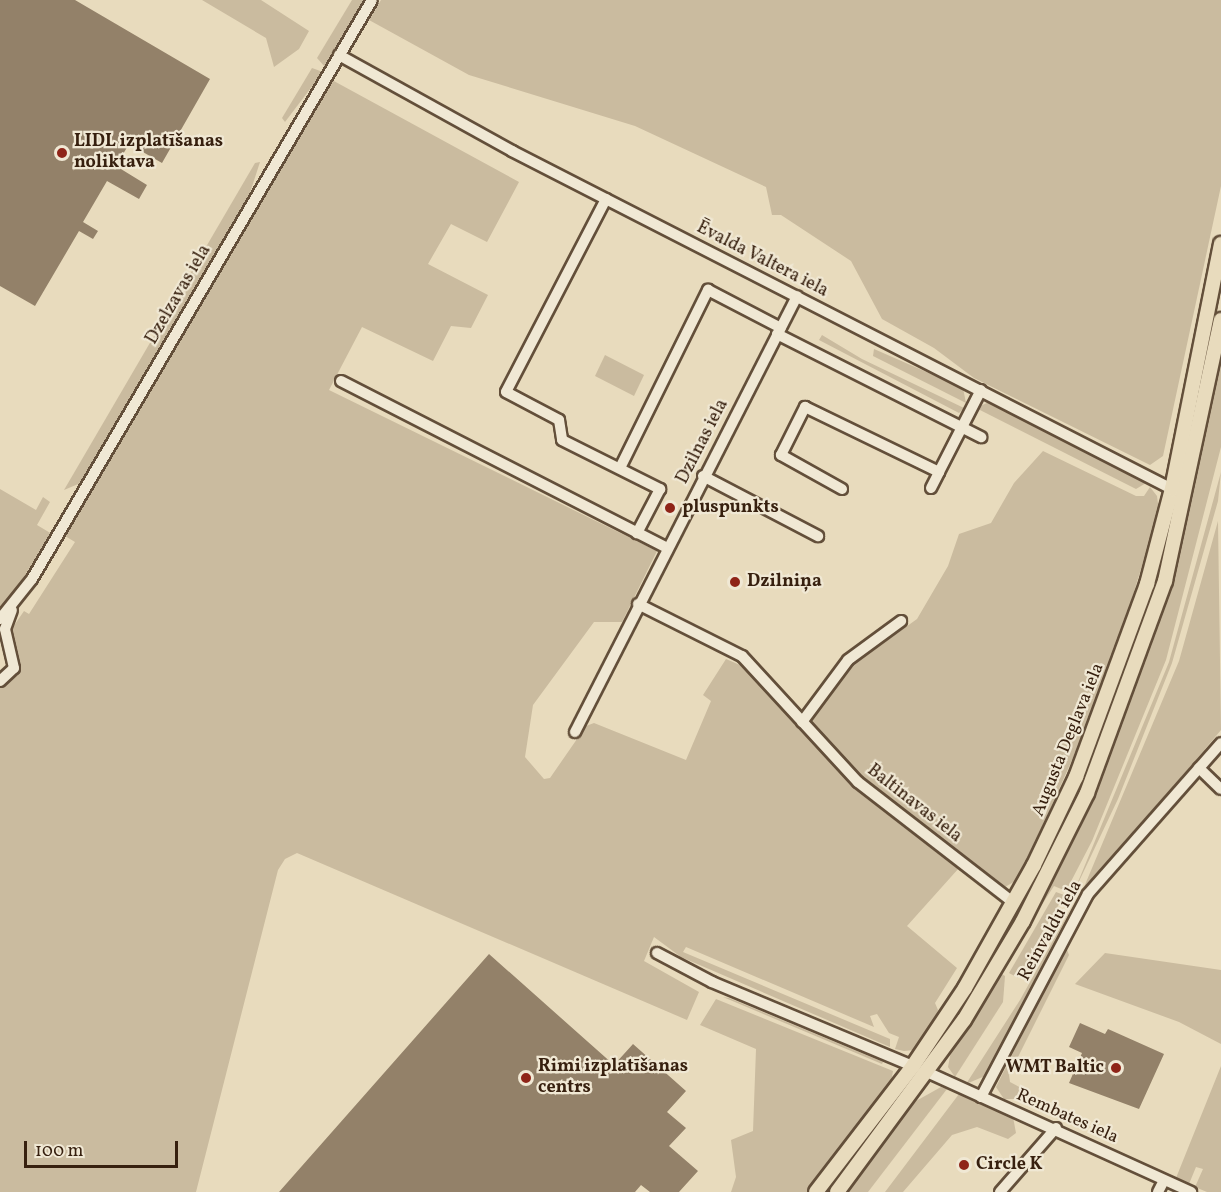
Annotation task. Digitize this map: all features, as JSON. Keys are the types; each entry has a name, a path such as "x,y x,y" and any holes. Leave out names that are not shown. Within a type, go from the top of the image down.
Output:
{"main road":[{"name":"Augusta Deglava iela","path":"816,1192 834,1172 914,1066 1014,903 1103,713 1147,584 1172,489 1221,244"},
{"name":"Augusta Deglava iela","path":"841,1187 929,1073 1023,921 1118,720 1173,548 1221,320"},
{"path":"834,1172 841,1187"}],"street":[{"name":"Dzelzavas iela","path":"0,681 14,668 5,629 13,607 372,0"},
{"name":"Ēvalda Valtera iela","path":"339,55 606,199 1172,489"},
{"path":"606,199 506,392 559,420 562,440 660,489 637,533"},
{"path":"620,468 708,290 779,331 981,437"},
{"name":"Dzilnas iela","path":"575,732 703,476 797,296"},
{"path":"341,381 667,548"},
{"path":"931,488 981,390"},
{"path":"842,489 782,455 805,407 939,472"},
{"path":"703,476 818,536"},
{"name":"Baltinavas iela","path":"638,604 742,656 858,782 1014,903"},
{"name":"Dzelzavas iela","path":"0,619 13,607"},
{"path":"802,722 848,660 902,621"},
{"name":"Reinvaldu iela","path":"981,1097 1088,894 1221,743"},
{"path":"1199,768 1221,789"},
{"path":"657,953 712,982 914,1066"},
{"name":"Rembates iela","path":"929,1073 1028,1121 1038,1120 1191,1192"},
{"path":"1000,1192 1056,1128"},
{"path":"1158,1192 1164,1180"}],"shaded area":[{"path":"202,0 261,0 309,31 299,49 274,67 266,38"},
{"path":"352,0 365,0 325,67 317,58"},
{"path":"381,0 1221,0 1221,186 1163,456 1150,465 974,378 934,348 882,319 851,261 781,215 772,215 766,187 635,126 469,75 369,20"},
{"path":"312,68 323,72 285,122 282,118"},
{"path":"332,80 519,182 487,242 451,224 428,264 488,295 471,328 451,326 433,361 362,327 329,390 657,551 622,622 594,622 533,705 525,757 544,779 550,778 586,726 594,723 686,760 711,701 703,695 726,659 740,665 842,773 959,868 907,926 957,968 935,1003 938,1010 932,1029 914,1050 904,1051 895,1049 899,1037 889,1033 877,1014 870,1016 874,1027 686,947 683,952 890,1039 890,1047 681,957 654,937 644,961 699,992 687,1020 297,853 285,859 278,870 196,1192 0,1192 0,685 17,666 11,630 24,611 29,614 75,542 65,536"},
{"path":"260,162 248,199 83,482 64,490 255,163"},
{"path":"1221,278 1183,490 1135,658 1064,825 997,953 993,951 1061,823 1131,657 1180,489"},
{"path":"822,335 862,359 964,408 959,413 819,340"},
{"path":"874,349 963,388 966,403 873,356"},
{"path":"605,355 644,375 634,396 595,376"},
{"path":"1221,358 1221,447 1166,660 1092,841 1066,891 1054,886 1041,906 1150,649 1178,553"},
{"path":"989,402 1146,483 1136,489 976,408"},
{"path":"1043,451 1136,496 1144,496 1150,487 1157,496 1159,511 1104,688 1019,879 1005,887 858,777 813,727 812,714 842,673 917,619 948,566 959,534 991,523 1014,483"},
{"path":"1221,472 1218,501 1172,663 1118,799 1073,894 1169,662"},
{"path":"0,489 36,510 43,497 50,502 37,525 52,534 0,613"},
{"path":"1218,521 1221,730 1079,899 1179,661"},
{"path":"1056,892 1064,895 1018,978 1009,973"},
{"path":"1075,901 985,1076 966,1084 1020,1000"},
{"path":"1066,947 1069,955 1009,1075 1010,1082 1023,1089 1019,1099 1004,1099 996,1087"},
{"path":"1105,953 1221,970 1221,1044 1179,1022 1075,984"},
{"path":"1000,973 1005,976 1003,1002 955,1077 948,1067 951,1051"},
{"path":"723,997 729,998 883,1062 882,1064"},
{"path":"716,999 893,1071 890,1088 808,1192 731,1192 736,1177 731,1140 753,1131 756,1049 700,1025"},
{"path":"1221,1066 1221,1192 1207,1192 1195,1187 1203,1169 1196,1167 1189,1184 1176,1178"},
{"path":"941,1087 947,1089 868,1192 845,1192 916,1101"},
{"path":"959,1094 1013,1117 1016,1133 1008,1139 977,1127 952,1135 903,1192 885,1192"}],"building":[{"name":"LIDL izplatīšanas noliktava","path":"0,0 75,0 210,79 162,163 129,144 116,166 147,185 139,199 107,181 83,222 98,231 93,239 79,231 35,306 0,286"},
{"name":"Rimi izplatīšanas centrs","path":"489,954 614,1065 633,1044 686,1091 667,1112 686,1128 669,1146 698,1171 679,1192 650,1192 641,1185 635,1192 279,1192"},
{"name":"WMT Baltic","path":"1080,1023 1105,1034 1108,1029 1164,1054 1139,1109 1069,1083 1082,1053 1069,1047"}],"place":[{"name":"LIDL izplatīšanas noliktava","path":"62,153"},
{"name":"pluspunkts","path":"670,508"},
{"name":"Dzilniņa","path":"735,582"},
{"name":"WMT Baltic","path":"1116,1068"},
{"name":"Rimi izplatīšanas centrs","path":"526,1078"},
{"name":"Circle K","path":"964,1165"}]}
